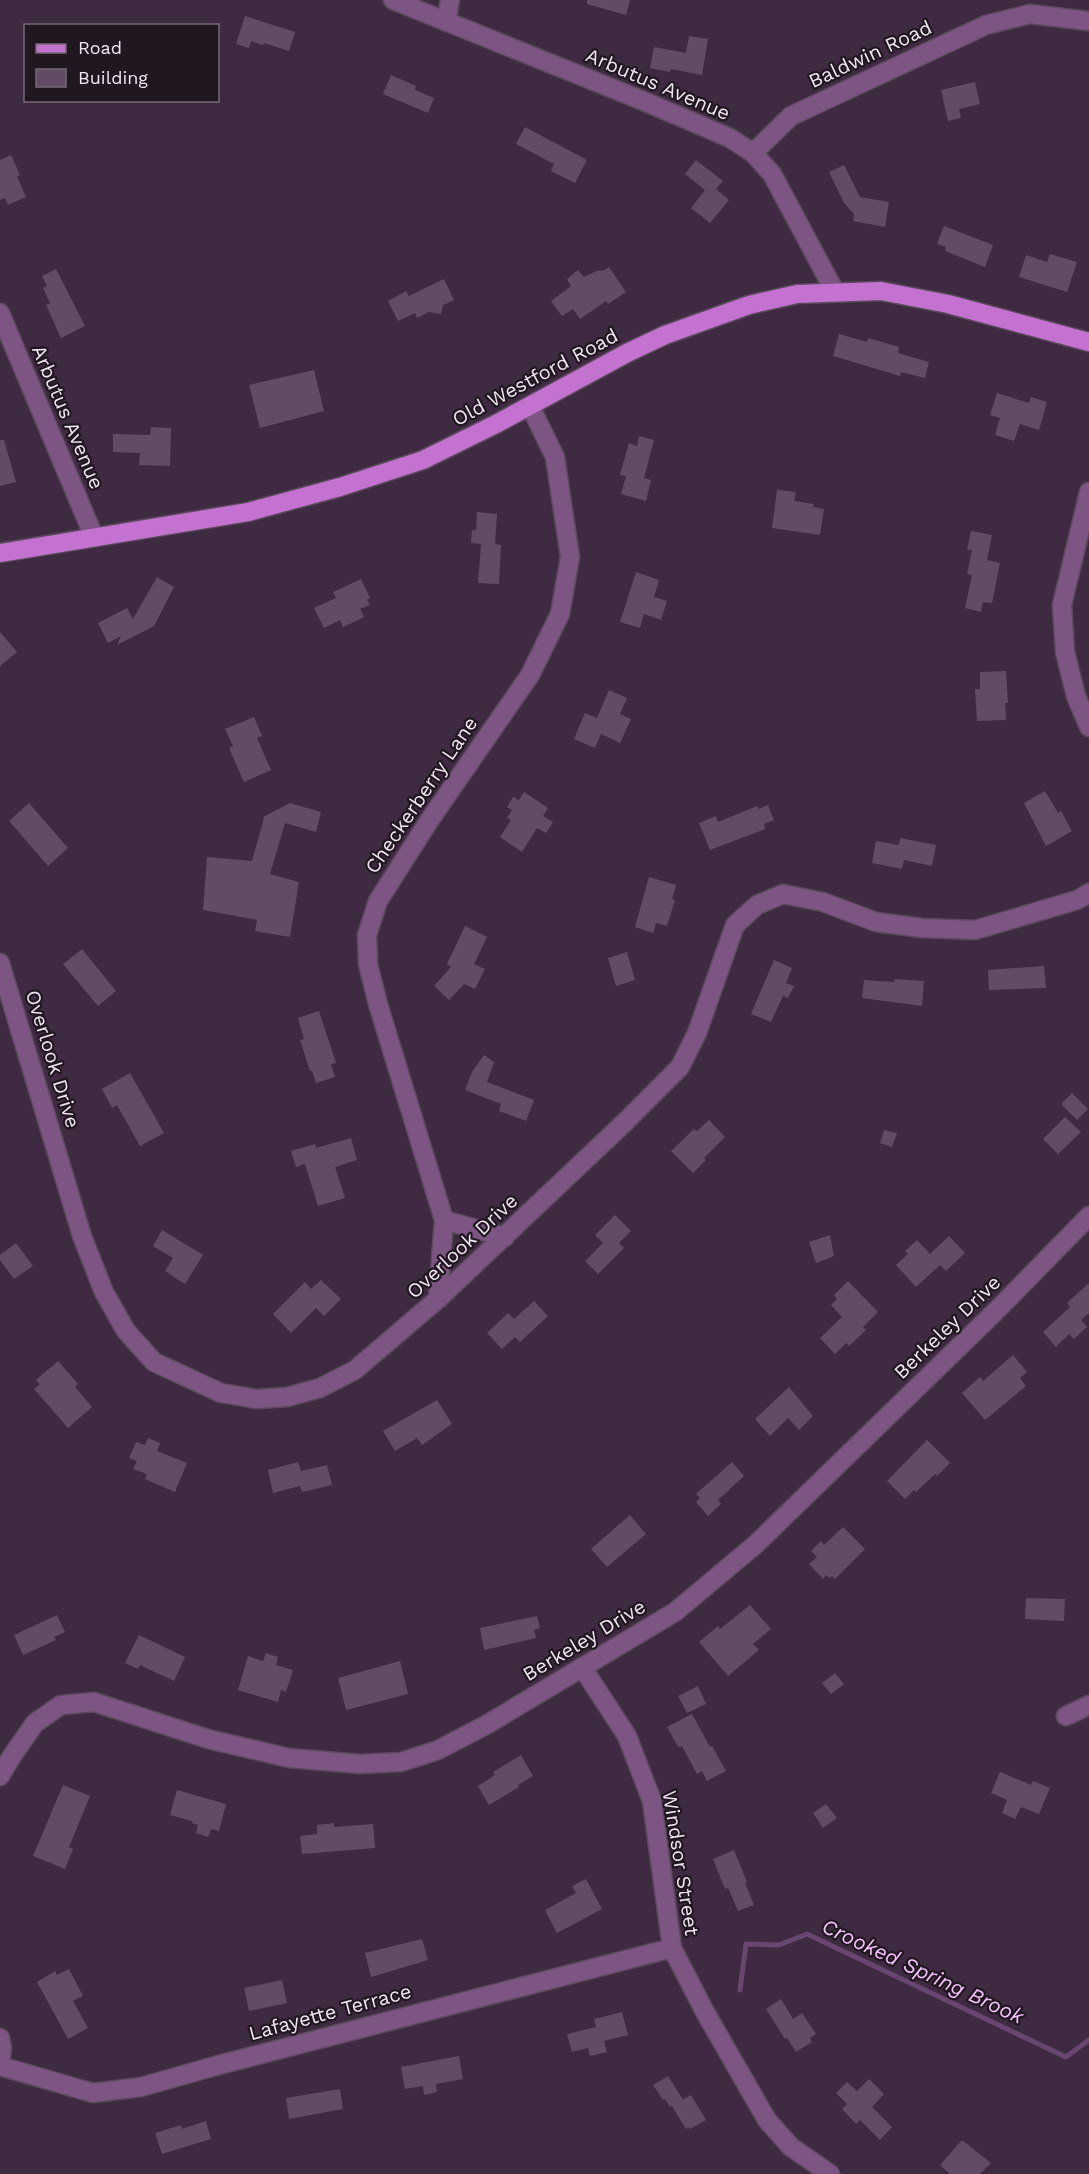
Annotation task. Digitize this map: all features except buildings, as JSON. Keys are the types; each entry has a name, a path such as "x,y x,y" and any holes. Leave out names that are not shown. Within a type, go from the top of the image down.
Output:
{"main road":[{"name":"Old Westford Road","path":"0,553 248,512 340,487 423,460 530,406 627,353 702,321 749,305 797,294 881,291 937,302 1089,342"}],"street":[{"name":"Arbutus Avenue","path":"393,0 651,104 730,138 753,153 772,174 835,292"},
{"path":"446,22 450,0"},
{"name":"Baldwin Road","path":"753,153 791,116 986,25 1030,14 1089,21"},
{"name":"Arbutus Avenue","path":"0,314 94,537"},
{"name":"Checkerberry Lane","path":"438,1299 444,1220 378,1004 368,963 367,935 378,901 429,821 530,675 560,614 570,557 555,457 530,406"},
{"path":"1089,492 1062,605 1065,652 1076,696 1089,727"},
{"name":"Overlook Drive","path":"0,963 82,1236 104,1292 126,1331 154,1362 221,1393 257,1399 287,1397 320,1388 355,1370 438,1299 505,1237 680,1067 697,1033 735,925 757,905 783,894 823,902 876,922 922,928 975,930 1077,900 1089,893"},
{"name":"Berkeley Drive","path":"0,1776 35,1722 61,1705 94,1702 208,1739 289,1758 360,1764 401,1762 438,1750 486,1725 675,1612 755,1545 997,1310 1089,1216"},
{"path":"444,1220 505,1237"},
{"name":"Windsor Street","path":"582,1667 627,1736 652,1801 672,1948 705,2012 767,2120 791,2147 830,2174"},
{"path":"1066,1716 1089,1705"},
{"name":"Lafayette Terrace","path":"0,2064 93,2093 141,2087 672,1948"},
{"path":"0,2038 2,2048 0,2064"}],"waterway":[{"name":"Crooked Spring Brook","path":"740,1990 746,1944 779,1945 807,1934 1066,2057 1089,2040"}]}
